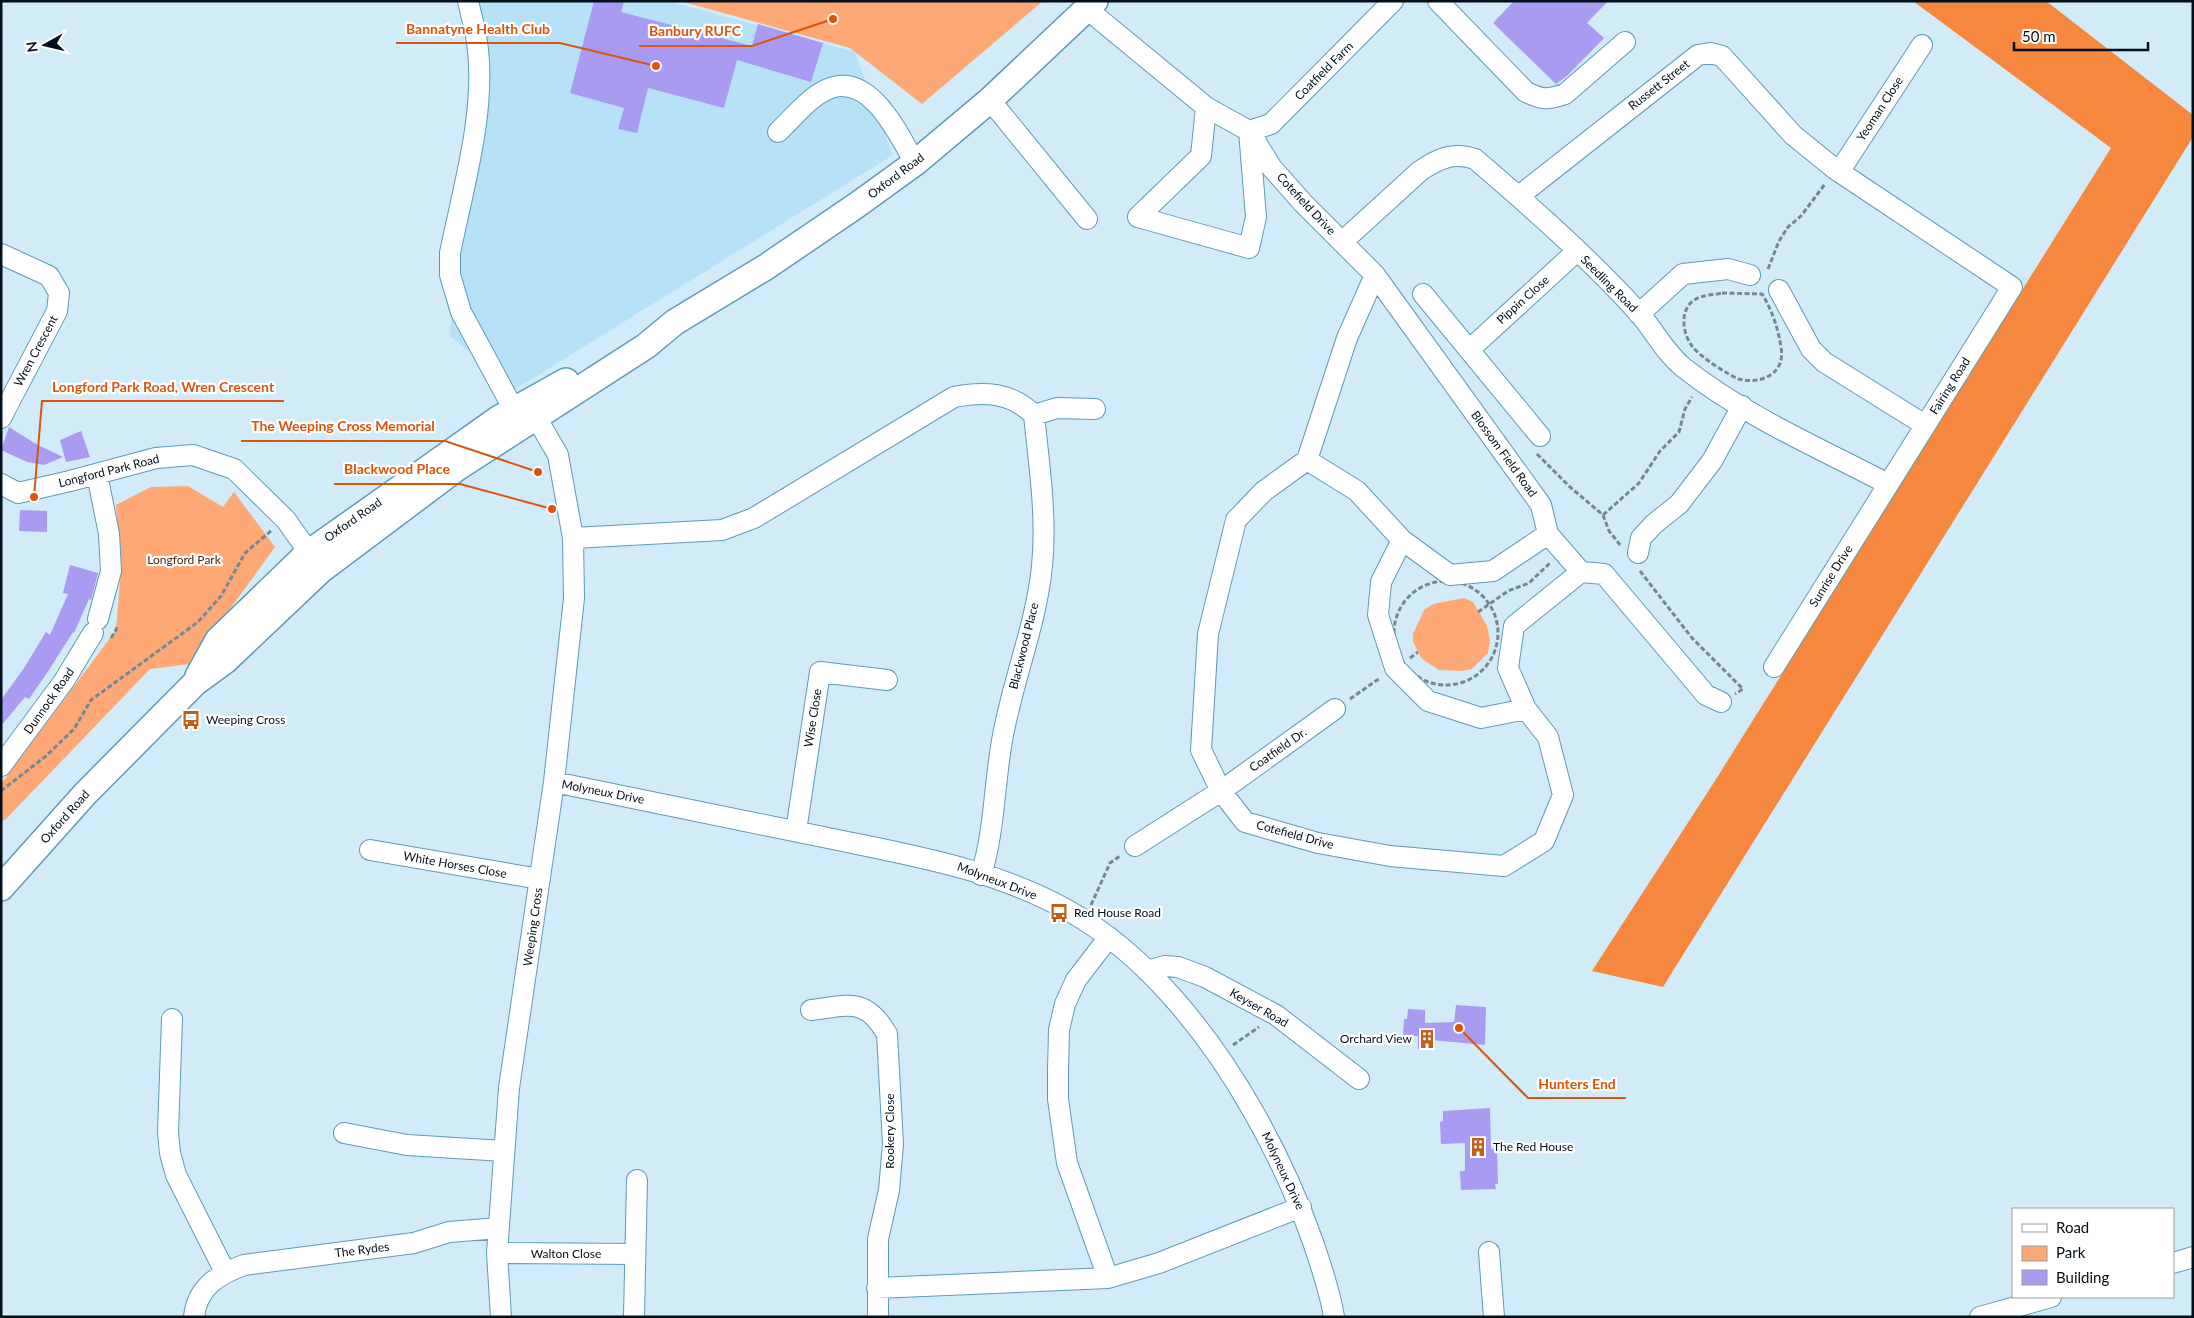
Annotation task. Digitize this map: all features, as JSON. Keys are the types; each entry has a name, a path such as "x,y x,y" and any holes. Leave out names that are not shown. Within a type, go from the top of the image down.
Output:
{"main road":[{"name":"Oxford Road","path":"1,888 85,794 195,683 218,640 315,561 457,468 566,380 640,333 675,322 766,267 915,163 990,100 1091,5"}],"street":[{"name":"Weeping Cross","path":"468,1 477,42 479,67 477,117 450,253 450,275 461,312 525,414 558,455 573,538 574,598 554,782 509,1088 497,1253 501,1317"},
{"name":"Coatfield Farm","path":"1248,131 1272,124 1393,1"},
{"path":"1438,1 1526,92 1542,99 1554,98 1565,94 1625,42"},
{"name":"Cotefield Drive","path":"1091,5 1206,107 1248,131 1272,168 1375,275"},
{"name":"Yeoman Close","path":"1837,170 1922,45"},
{"name":"Russett Street","path":"1519,196 1698,55 1710,53 1722,56 1793,135 1837,170 2012,287"},
{"path":"778,132 811,101 829,88 843,87 859,90 887,114 915,163"},
{"path":"990,100 1087,218"},
{"path":"1206,107 1200,156 1138,217 1249,248 1256,217 1248,131"},
{"name":"Seedling Road","path":"1342,242 1420,171 1447,157 1462,155 1475,159 1519,196 1577,251 1639,314 1668,354 1703,381 1742,406 1888,484"},
{"name":"Pippin Close","path":"1469,350 1577,251"},
{"name":"Wren Crescent","path":"1,254 49,276 59,292 57,311 1,418"},
{"path":"1639,314 1683,274 1728,269 1758,274"},
{"path":"1375,275 1347,338 1307,460 1357,491 1402,540 1450,575 1493,571 1548,534"},
{"name":"Blossom Field Road","path":"1375,275 1541,505 1548,534 1581,572"},
{"name":"Fairing Road","path":"1888,484 2012,287"},
{"path":"1779,290 1811,349 1824,362 1925,426"},
{"path":"1423,294 1540,436"},
{"path":"573,538 722,530 754,518 954,397 975,393 1000,395 1023,404 1034,415 1057,408 1094,409"},
{"path":"1638,553 1641,538 1654,524 1679,504 1712,461 1742,406"},
{"name":"Blackwood Place","path":"981,874 992,831 1001,747 1014,684 1034,613 1042,566 1044,514 1034,415"},
{"name":"Longford Park Road","path":"1,484 18,493 156,458 193,455 234,469 286,520 315,561"},
{"name":"Cotefield Drive","path":"1307,460 1264,491 1236,520 1208,634 1201,750 1221,791 1245,822 1318,843 1390,856 1504,866 1544,841 1563,795 1548,737 1526,709 1508,668 1514,626 1581,572"},
{"name":"Dunnock Road","path":"1,766 64,681 96,626 111,572 109,534 97,474"},
{"name":"Sunrise Drive","path":"1774,667 1888,484"},
{"path":"1402,540 1381,582 1378,615 1398,666 1428,701 1481,718 1526,709"},
{"path":"1581,572 1604,574 1706,695 1721,702"},
{"name":"Wise Close","path":"796,831 820,672 887,680"},
{"name":"Coatfield Dr.","path":"1135,846 1221,791 1335,709"},
{"name":"Molyneux Drive","path":"554,782 947,862 1035,895 1070,911 1109,937 1147,971 1191,1020 1232,1073 1271,1142 1301,1207 1321,1264 1334,1317"},
{"name":"White Horses Close","path":"370,850 540,879"},
{"path":"1108,1278 1067,1163 1058,1099 1058,1070 1059,1030 1065,1004 1076,980 1109,937"},
{"name":"Keyser Road","path":"1147,971 1165,966 1178,966 1205,978 1276,1015 1359,1079"},
{"name":"Rookery Close","path":"811,1010 856,1005 869,1010 879,1020 887,1034 893,1144 889,1190 878,1239 878,1317"},
{"path":"172,1019 168,1132 170,1153 176,1176 225,1272"},
{"path":"344,1133 407,1145 504,1151"},
{"path":"634,1317 637,1180"},
{"path":"877,1288 1108,1278 1159,1263 1301,1207"},
{"name":"The Rydes","path":"194,1317 195,1305 204,1289 225,1272 244,1265 414,1243 450,1232 499,1228"},
{"path":"1489,1252 1494,1317"},
{"name":"Walton Close","path":"497,1253 635,1254"},
{"path":"2174,1263 2193,1257"},
{"path":"1980,1317 2048,1298"}],"path":[{"path":"1758,274 1788,227 1814,201 1837,170"},
{"path":"1722,294 1762,294 1769,306 1778,332 1783,357 1779,367 1771,376 1759,379 1740,379 1713,364 1692,346 1684,328 1684,316 1688,305 1696,298 1722,294"},
{"path":"1603,515 1639,483 1660,451 1679,432 1685,409 1703,381"},
{"path":"1,791 46,756 74,729 91,700 198,622 221,596 245,554 262,537 286,520"},
{"path":"1478,612 1508,591 1529,583 1563,551"},
{"path":"1445,580 1458,582 1472,587 1489,604 1498,624 1498,642 1492,658 1484,670 1472,679 1456,684 1438,684 1398,666 1399,656 1395,636 1396,616 1399,607 1418,588 1431,582 1445,580"},
{"path":"1335,709 1418,652"},
{"path":"1084,921 1110,863 1135,846"},
{"path":"1218,1055 1276,1015"}],"shaded area":[{"path":"474,1 668,1 855,52 893,155 514,390 450,336"},
{"path":"1913,1 2046,1 2193,115 2193,137 1663,987 1592,971 1713,784 2111,148"}],"green space":[{"path":"680,1 1043,1 922,104 850,48"},
{"name":"Longford Park","path":"188,486 223,507 234,492 275,547 190,664 150,669 6,819 1,821 1,784 116,630 121,570 116,505 151,487"},
{"path":"1464,598 1473,602 1487,626 1490,640 1488,653 1472,669 1462,671 1439,670 1422,659 1413,642 1413,634 1424,610 1433,604"}],"building":[{"path":"594,1 624,1 621,12 752,46 758,24 823,43 811,82 737,60 724,108 648,88 637,133 618,129 624,108 570,93"},
{"path":"1514,1 1608,1 1587,23 1604,38 1567,76 1556,84 1493,23"},
{"path":"9,427 36,444 63,457 44,465 27,462 1,450"},
{"path":"81,431 90,457 66,462 60,440"},
{"path":"20,510 47,511 47,532 19,531"},
{"path":"70,565 98,573 91,600 89,599 74,633 29,699 25,697 1,726 1,700 24,668 46,632 50,635 68,594 63,593"},
{"path":"1456,1005 1486,1007 1485,1045 1432,1040 1432,1050 1418,1049 1418,1036 1403,1036 1404,1019 1407,1019 1408,1009 1425,1010 1425,1023 1454,1022"},
{"name":"The Red House","path":"1490,1108 1491,1149 1497,1148 1498,1184 1495,1184 1496,1189 1461,1190 1460,1171 1465,1171 1465,1143 1441,1144 1440,1122 1443,1121 1443,1111"}],"place":[{"name":"Banbury RUFC","path":"833,19"},
{"name":"Bannatyne Health Club","path":"656,66"},
{"name":"The Weeping Cross Memorial","path":"538,472"},
{"name":"Longford Park Road, Wren Crescent","path":"34,497"},
{"name":"Blackwood Place","path":"552,509"},
{"name":"Weeping Cross","path":"191,720"},
{"name":"Red House Road","path":"1059,913"},
{"name":"Hunters End","path":"1459,1028"},
{"name":"Orchard View","path":"1427,1039"},
{"name":"The Red House","path":"1478,1147"}]}
